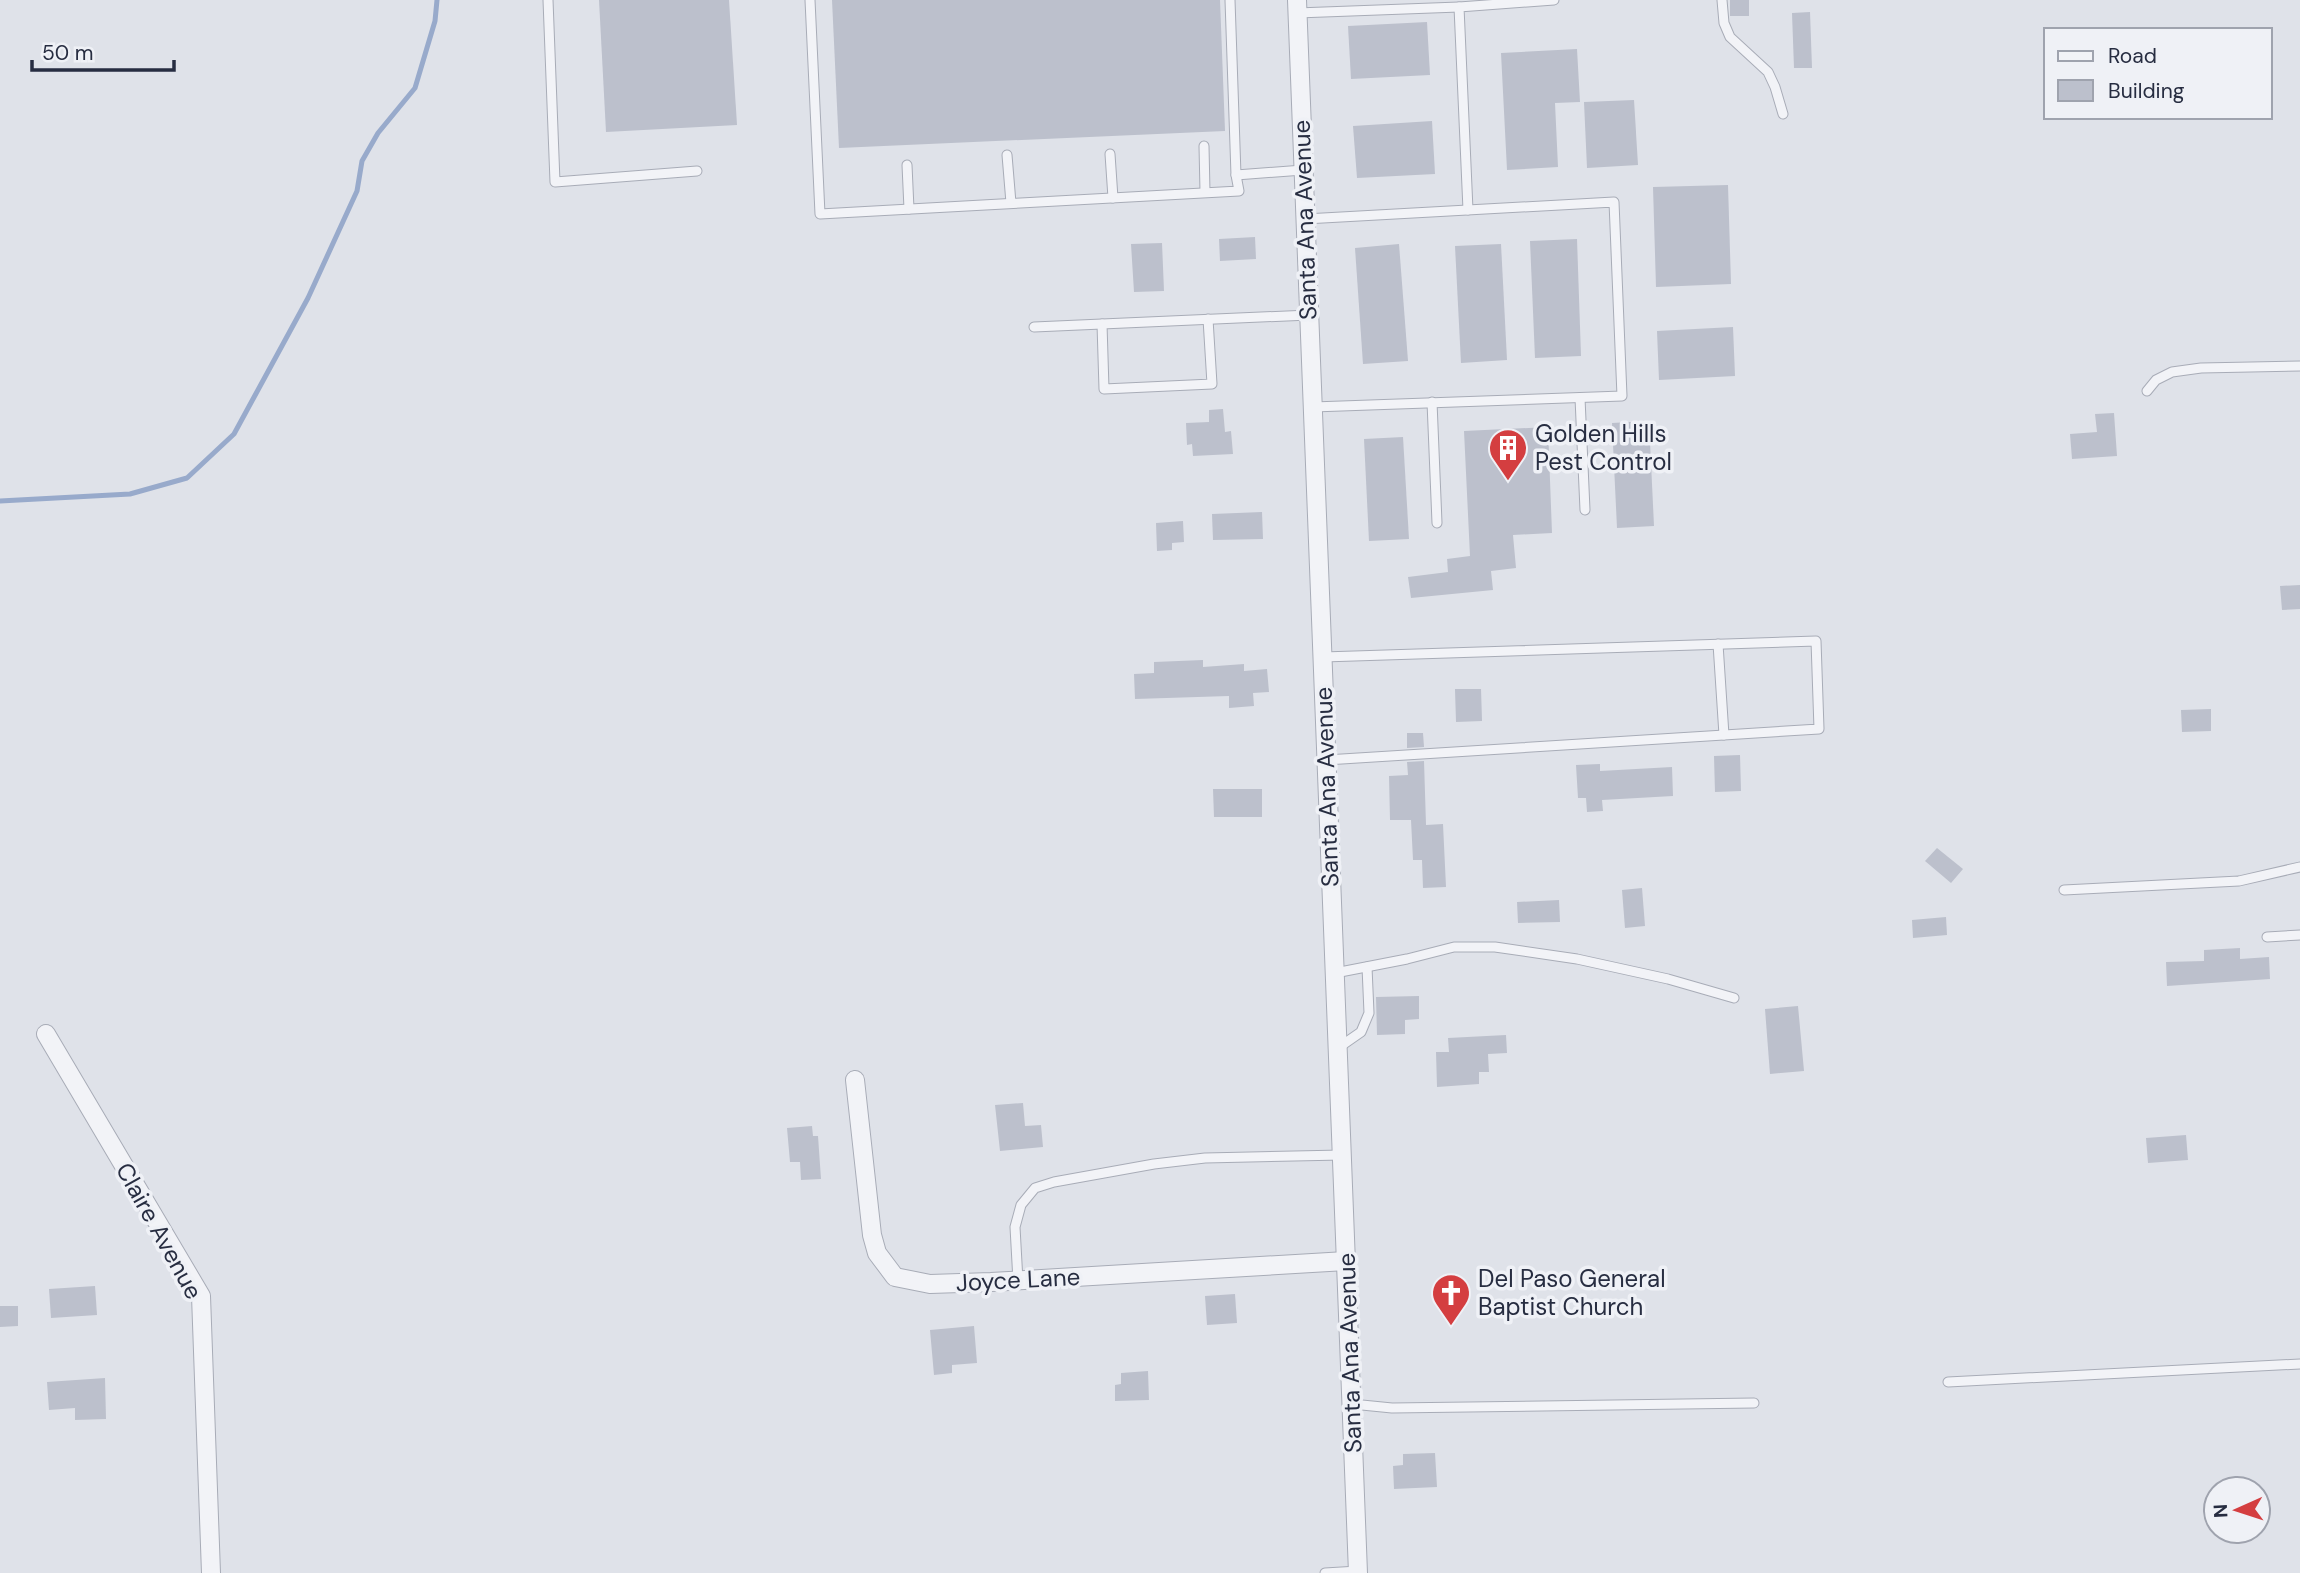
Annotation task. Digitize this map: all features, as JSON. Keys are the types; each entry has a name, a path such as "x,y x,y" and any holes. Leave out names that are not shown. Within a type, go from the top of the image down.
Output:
{"street":[{"name":"Santa Ana Avenue","path":"1297,7 1358,1572"},
{"name":"Claire Avenue","path":"46,1034 201,1296 211,1573"},
{"name":"Joyce Lane","path":"855,1080 872,1235 877,1252 895,1277 930,1284 1018,1281 1346,1261"}],"lane":[{"path":"548,0 555,182 696,171"},
{"path":"810,0 820,214 1239,191 1236,175 1230,0"},
{"path":"1297,7 1427,4 1459,7 1510,1 1554,0"},
{"path":"1722,0 1724,23 1730,37 1768,72 1783,114"},
{"path":"1459,7 1468,210"},
{"path":"1204,146 1205,192"},
{"path":"1110,154 1113,198"},
{"path":"1007,155 1010,203"},
{"path":"907,165 909,209"},
{"path":"1236,175 1303,170"},
{"path":"1305,219 1614,202 1622,396 1313,407"},
{"path":"1034,327 1309,315"},
{"path":"1102,324 1104,389 1213,384 1208,319"},
{"path":"2147,391 2156,380 2172,372 2300,366"},
{"path":"1580,398 1585,510"},
{"path":"1432,402 1437,523"},
{"path":"1322,657 1816,641 1819,729 1326,760"},
{"path":"1718,644 1724,734"},
{"path":"2064,890 2239,881 2300,867"},
{"path":"2267,937 2300,935"},
{"path":"1335,974 1454,947 1495,947 1577,958 1668,979 1734,998"},
{"path":"1338,1048 1361,1032 1369,1013 1367,967"},
{"path":"1018,1281 1015,1227 1021,1205 1035,1188 1142,1166 1192,1160 1342,1155"},
{"path":"1948,1382 2300,1364"},
{"path":"1352,1404 1392,1408 1754,1403"},
{"path":"1325,1573 1358,1572"}],"building":[{"path":"599,0 729,0 737,125 606,132"},
{"path":"832,0 1220,0 1225,131 839,148"},
{"path":"1730,0 1749,0 1749,16 1730,16"},
{"path":"1810,12 1812,68 1794,68 1792,13"},
{"path":"1427,22 1430,75 1351,79 1348,26"},
{"path":"1577,49 1580,102 1555,103 1558,167 1507,170 1501,53"},
{"path":"1634,100 1638,165 1587,168 1584,102"},
{"path":"1432,121 1435,174 1357,178 1353,126"},
{"path":"1728,185 1731,284 1656,287 1653,187"},
{"path":"1255,237 1256,259 1220,261 1219,239"},
{"path":"1577,239 1581,356 1535,358 1530,241"},
{"path":"1162,243 1164,291 1134,292 1131,244"},
{"path":"1399,244 1408,361 1363,364 1355,248"},
{"path":"1501,244 1507,360 1461,363 1455,246"},
{"path":"1733,327 1735,376 1659,380 1657,331"},
{"path":"1223,409 1225,432 1231,431 1233,454 1193,456 1192,444 1187,445 1186,423 1209,422 1209,410"},
{"path":"2114,413 2117,456 2072,459 2070,434 2097,432 2095,414"},
{"path":"1649,421 1654,526 1617,528 1612,423"},
{"name":"Golden Hills Pest Control","path":"1548,427 1552,533 1513,535 1516,568 1491,571 1493,590 1411,598 1408,577 1448,572 1447,559 1470,556 1464,431"},
{"path":"1403,437 1409,539 1369,541 1364,439"},
{"path":"1262,512 1263,539 1213,540 1212,514"},
{"path":"1183,521 1184,542 1172,543 1172,550 1157,551 1156,523"},
{"path":"2300,585 2300,609 2282,610 2280,586"},
{"path":"1203,660 1203,667 1244,664 1244,671 1267,669 1269,692 1253,693 1254,706 1229,708 1229,696 1135,699 1134,674 1154,673 1154,662"},
{"path":"1455,689 1481,689 1482,721 1456,722"},
{"path":"2211,709 2211,731 2182,732 2181,710"},
{"path":"1407,733 1423,733 1424,747 1407,748"},
{"path":"1740,755 1741,791 1715,792 1714,756"},
{"path":"1424,761 1426,825 1443,824 1446,887 1423,888 1422,860 1413,860 1411,820 1390,820 1389,776 1408,775 1407,762"},
{"path":"1600,764 1600,771 1672,767 1673,796 1602,800 1603,811 1587,812 1586,798 1578,798 1576,765"},
{"path":"1213,789 1262,789 1262,817 1214,817"},
{"path":"1937,848 1963,869 1951,883 1925,861"},
{"path":"1642,888 1645,926 1625,928 1622,890"},
{"path":"1559,900 1560,922 1518,923 1517,902"},
{"path":"1946,917 1947,935 1913,938 1912,920"},
{"path":"2240,948 2240,959 2269,957 2270,979 2167,986 2166,962 2204,961 2204,950"},
{"path":"1419,996 1419,1019 1405,1020 1405,1034 1377,1035 1376,997"},
{"path":"1798,1006 1804,1071 1770,1074 1765,1009"},
{"path":"1506,1035 1507,1053 1488,1054 1489,1072 1479,1072 1479,1084 1437,1087 1436,1052 1449,1052 1448,1038"},
{"path":"1023,1103 1025,1126 1041,1125 1043,1147 1000,1151 995,1105"},
{"path":"812,1126 813,1136 818,1136 821,1179 801,1180 800,1162 790,1162 787,1128"},
{"path":"2186,1135 2188,1160 2148,1163 2146,1138"},
{"path":"95,1286 97,1315 51,1318 49,1289"},
{"path":"1235,1294 1237,1323 1207,1325 1205,1296"},
{"path":"0,1306 18,1306 18,1326 0,1327"},
{"path":"974,1326 977,1363 952,1365 952,1373 934,1375 930,1330"},
{"path":"1148,1371 1149,1400 1115,1401 1115,1385 1121,1384 1121,1373"},
{"path":"105,1378 106,1419 75,1420 75,1408 49,1410 47,1382"},
{"path":"1435,1453 1437,1487 1394,1489 1393,1466 1403,1465 1403,1454"}],"waterway":[{"path":"0,501 130,494 187,478 234,434 308,298 357,191 362,161 378,133 415,88 435,21 437,0"}],"place":[{"name":"Golden Hills Pest Control","path":"1508,482"},
{"name":"Del Paso General Baptist Church","path":"1451,1327"}]}
